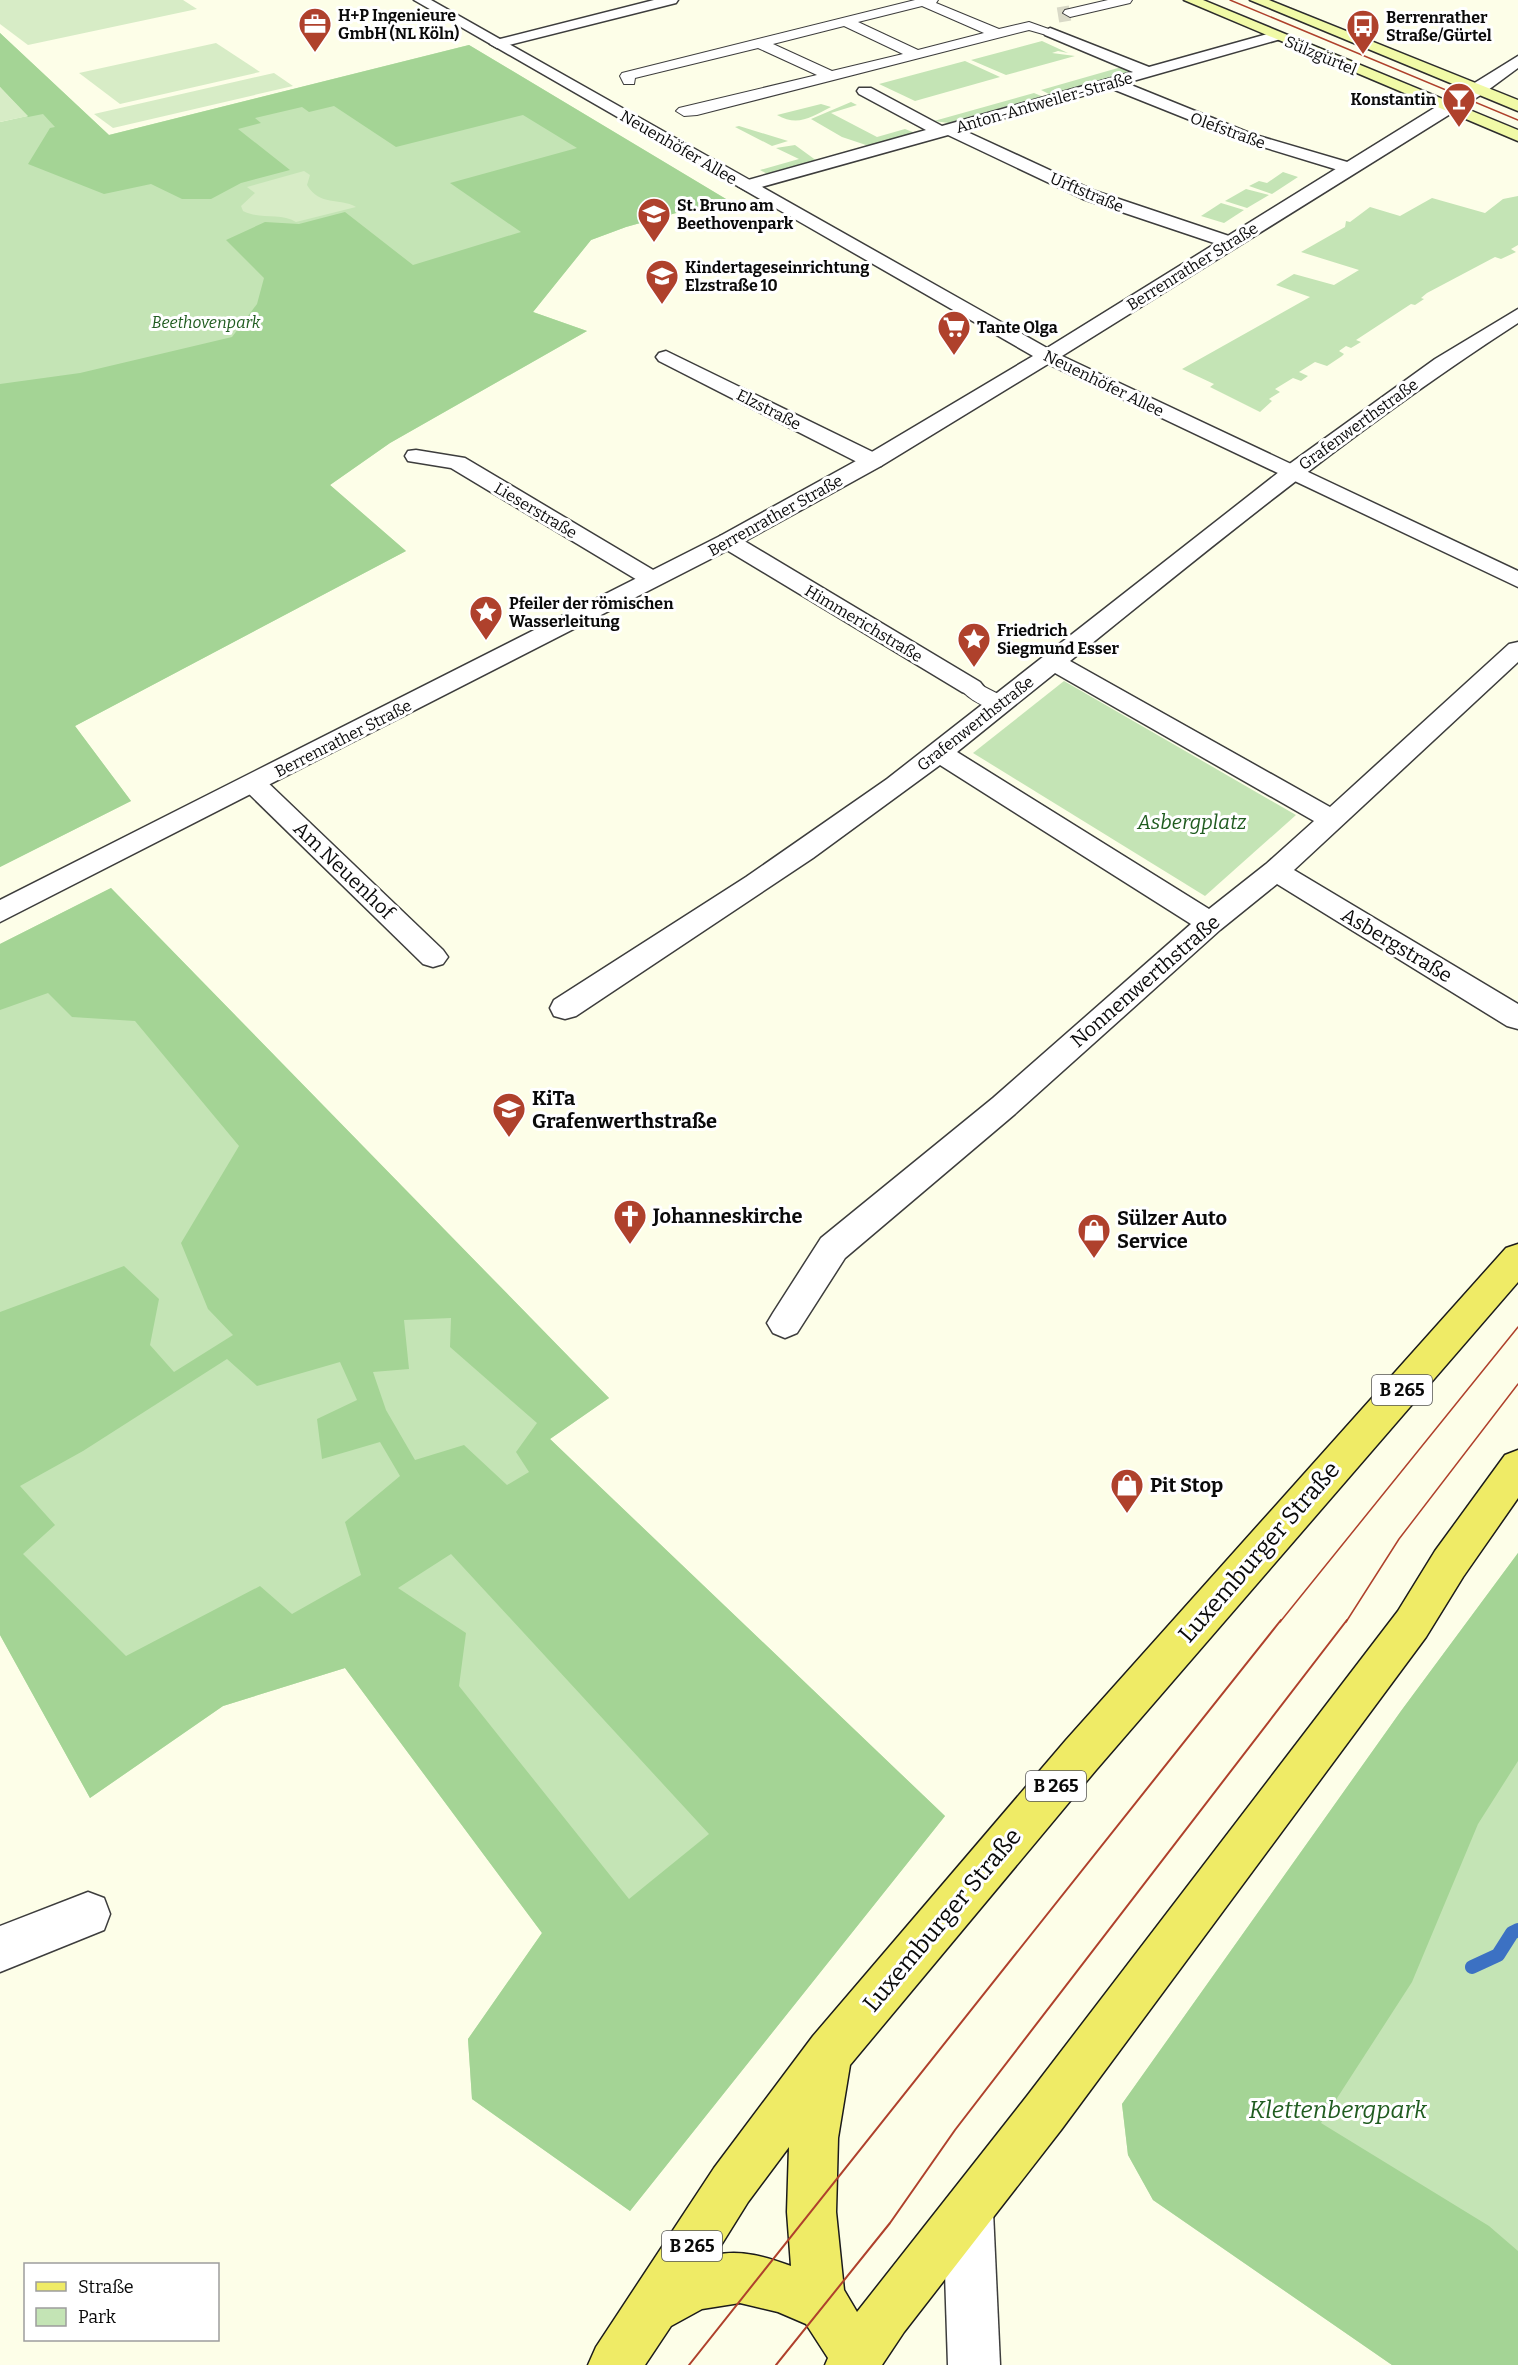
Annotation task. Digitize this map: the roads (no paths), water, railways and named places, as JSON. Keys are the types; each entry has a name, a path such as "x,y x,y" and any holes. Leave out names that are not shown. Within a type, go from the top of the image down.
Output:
{"main road":[{"name":"Sülzgürtel","path":"1191,0 1518,136"},
{"name":"Sülzgürtel","path":"1257,0 1518,106"},
{"name":"Luxemburger Straße","path":"614,2365 654,2308 731,2185 830,2053 1082,1755 1518,1258"},
{"path":"830,2053 818,2110 810,2188 814,2251 823,2306 857,2362 886,2314 968,2211 1412,1624 1449,1564 1518,1467"},
{"path":"654,2308 690,2287 726,2277 756,2280 823,2306"}],"street":[{"name":"Neuenhöfer Allee","path":"421,0 1047,356 1518,580"},
{"path":"497,44 671,0"},
{"path":"1085,0 1099,6"},
{"path":"1070,13 1125,0"},
{"path":"629,81 627,76 756,36 773,38 927,1 995,33"},
{"path":"844,21 915,54"},
{"path":"684,111 697,110 995,33 1029,26 1049,25"},
{"name":"Anton-Antweiler-Straße","path":"1049,25 1147,72"},
{"name":"Anton-Antweiler-Straße","path":"756,36 945,130"},
{"name":"Anton-Antweiler-Straße","path":"747,186 1276,36"},
{"name":"Berrenrather Straße","path":"0,912 728,541 873,461 1478,90 1518,61"},
{"name":"Olefstraße","path":"1112,83 1246,138 1348,168"},
{"name":"Urftstraße","path":"945,130 1089,195 1230,242"},
{"name":"Grafenwerthstraße","path":"565,1008 765,878 940,753 1291,473 1396,395 1518,315"},
{"name":"Elzstraße","path":"666,357 873,461"},
{"name":"Lieserstraße","path":"416,456 457,464 652,579"},
{"name":"Himmerichstraße","path":"728,541 999,704"},
{"name":"Nonnenwerthstraße","path":"785,1323 833,1248 1004,1106 1210,923 1276,872 1518,649"},
{"path":"1053,662 1331,819"},
{"path":"940,753 1210,923"},
{"name":"Am Neuenhof","path":"255,784 433,957"},
{"name":"Asbergstraße","path":"1276,872 1518,1018"},
{"path":"0,1949 88,1914"},
{"path":"968,2211 974,2365"}],"waterway":[{"path":"1472,1967 1498,1955 1512,1933 1518,1930"}],"tunnel":[{"path":"1058,15 1070,13"}],"tram line":[{"path":"1230,0 1518,120"},
{"path":"1280,1622 1518,1327"},
{"path":"1346,1622 1399,1539 1518,1384"},
{"path":"689,2365 1281,1620"},
{"path":"776,2365 890,2223 955,2130 1347,1620"}],"place":[{"name":"H+P Ingenieure GmbH (NL Köln)","path":"315,53"},
{"name":"Berrenrather Straße/Gürtel","path":"1363,55"},
{"name":"Konstantin","path":"1459,128"},
{"name":"St. Bruno am Beethovenpark","path":"654,243"},
{"name":"Kindertageseinrichtung Elzstraße 10","path":"662,305"},
{"name":"Tante Olga","path":"954,356"},
{"name":"Pfeiler der römischen Wasserleitung","path":"486,641"},
{"name":"Friedrich Siegmund Esser","path":"974,668"},
{"name":"KiTa Grafenwerthstraße","path":"509,1138"},
{"name":"Johanneskirche","path":"630,1245"},
{"name":"Sülzer Auto Service","path":"1094,1259"},
{"name":"Pit Stop","path":"1127,1514"}],"park label":[{"name":"Beethovenpark","path":"206,322"},
{"name":"Asbergplatz","path":"1192,822"},
{"name":"Klettenbergpark","path":"1338,2110"}]}
